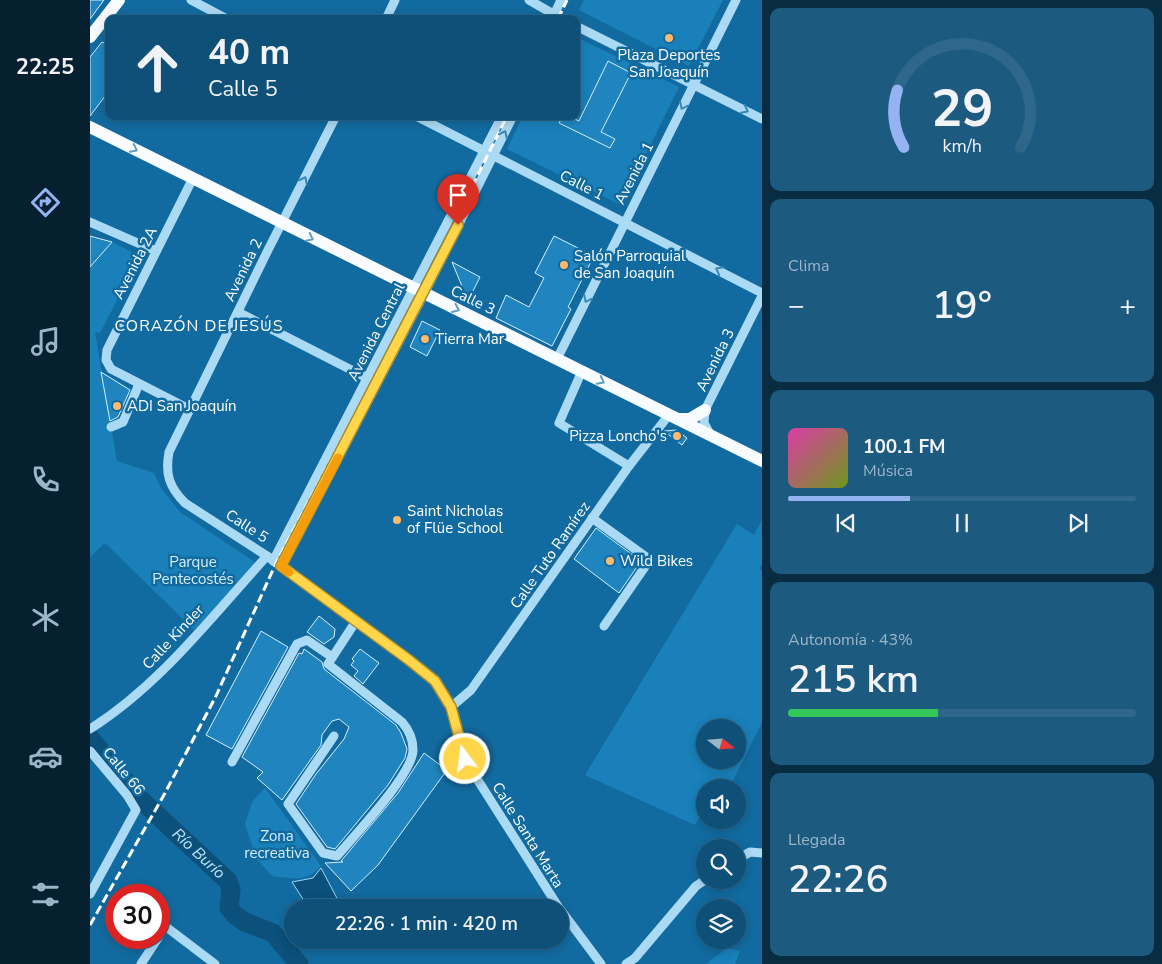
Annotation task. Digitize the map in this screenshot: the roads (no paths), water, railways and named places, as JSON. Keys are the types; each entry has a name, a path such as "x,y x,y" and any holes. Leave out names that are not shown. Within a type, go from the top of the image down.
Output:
{"main road":[{"path":"107,15 119,0"},
{"path":"90,37 105,18"},
{"name":"Calle 3","path":"90,127 762,462"},
{"path":"672,417 690,419 705,410"}],"street":[{"path":"190,0 219,15"},
{"path":"388,15 395,0"},
{"path":"528,0 553,15"},
{"path":"557,15 561,0"},
{"name":"Avenida 1","path":"557,359 736,0"},
{"path":"580,28 762,119"},
{"name":"Avenida 2","path":"166,466 169,452 189,409 334,120"},
{"name":"Calle 1","path":"424,120 626,222 762,295"},
{"name":"Avenida Central","path":"274,561 377,382 488,153 500,120"},
{"name":"Avenida Central","path":"488,153 510,120"},
{"name":"Avenida 2A","path":"140,384 111,369 106,360 107,350 193,178"},
{"path":"90,222 156,252"},
{"name":"Avenida Central","path":"274,561 367,378 419,292"},
{"name":"Avenida 3","path":"711,436 704,423 705,410 762,295"},
{"path":"238,312 377,382"},
{"path":"582,371 559,423 629,466"},
{"path":"111,427 123,422 140,384 189,409"},
{"name":"Calle Tuto Ramírez","path":"451,707 466,697 629,466 672,417"},
{"name":"Calle 5","path":"166,466 169,481 175,493 185,503 274,561 356,620 423,670 444,693"},
{"path":"592,518 646,557 649,562 604,626"},
{"name":"Calle Kinder","path":"91,729 137,694 160,673 274,561"},
{"path":"334,736 288,804 323,853 337,856 371,818 409,764 413,751 408,729 360,686 328,664 356,620"},
{"path":"232,762 297,644 307,640 332,657"},
{"name":"Calle Santa Marta","path":"444,693 451,707 465,759 553,899"},
{"name":"Calle 66","path":"90,751 127,795 136,810 90,894"},
{"path":"746,854 750,852 762,854"},
{"path":"626,964 634,961 696,886"},
{"name":"Calle Santa Marta","path":"569,921 601,964"},
{"path":"170,930 215,964"},
{"path":"141,964 150,949"}],"waterway":[{"name":"Río Burío","path":"90,738 141,800 228,881 231,890 229,908 236,916 245,922 273,933 299,964"}],"railway":[{"path":"560,15 567,0"},
{"path":"90,925 165,793 216,696 276,563 420,292 505,120"}],"place":[{"name":"Plaza Deportes San Joaquín","path":"669,38"},
{"name":"Salón Parroquial de San Joaquín","path":"564,265"},
{"name":"Tierra Mar","path":"425,339"},
{"name":"ADI San Joaquín","path":"117,406"},
{"name":"Pizza Loncho's","path":"677,436"},
{"name":"Saint Nicholas of Flüe School","path":"397,520"},
{"name":"Wild Bikes","path":"610,561"}],"district":[{"name":"CORAZÓN DE JESÚS","path":"199,326"}],"park label":[{"name":"Parque Pentecostés","path":"193,570"},
{"name":"Zona recreativa","path":"277,844"}]}
